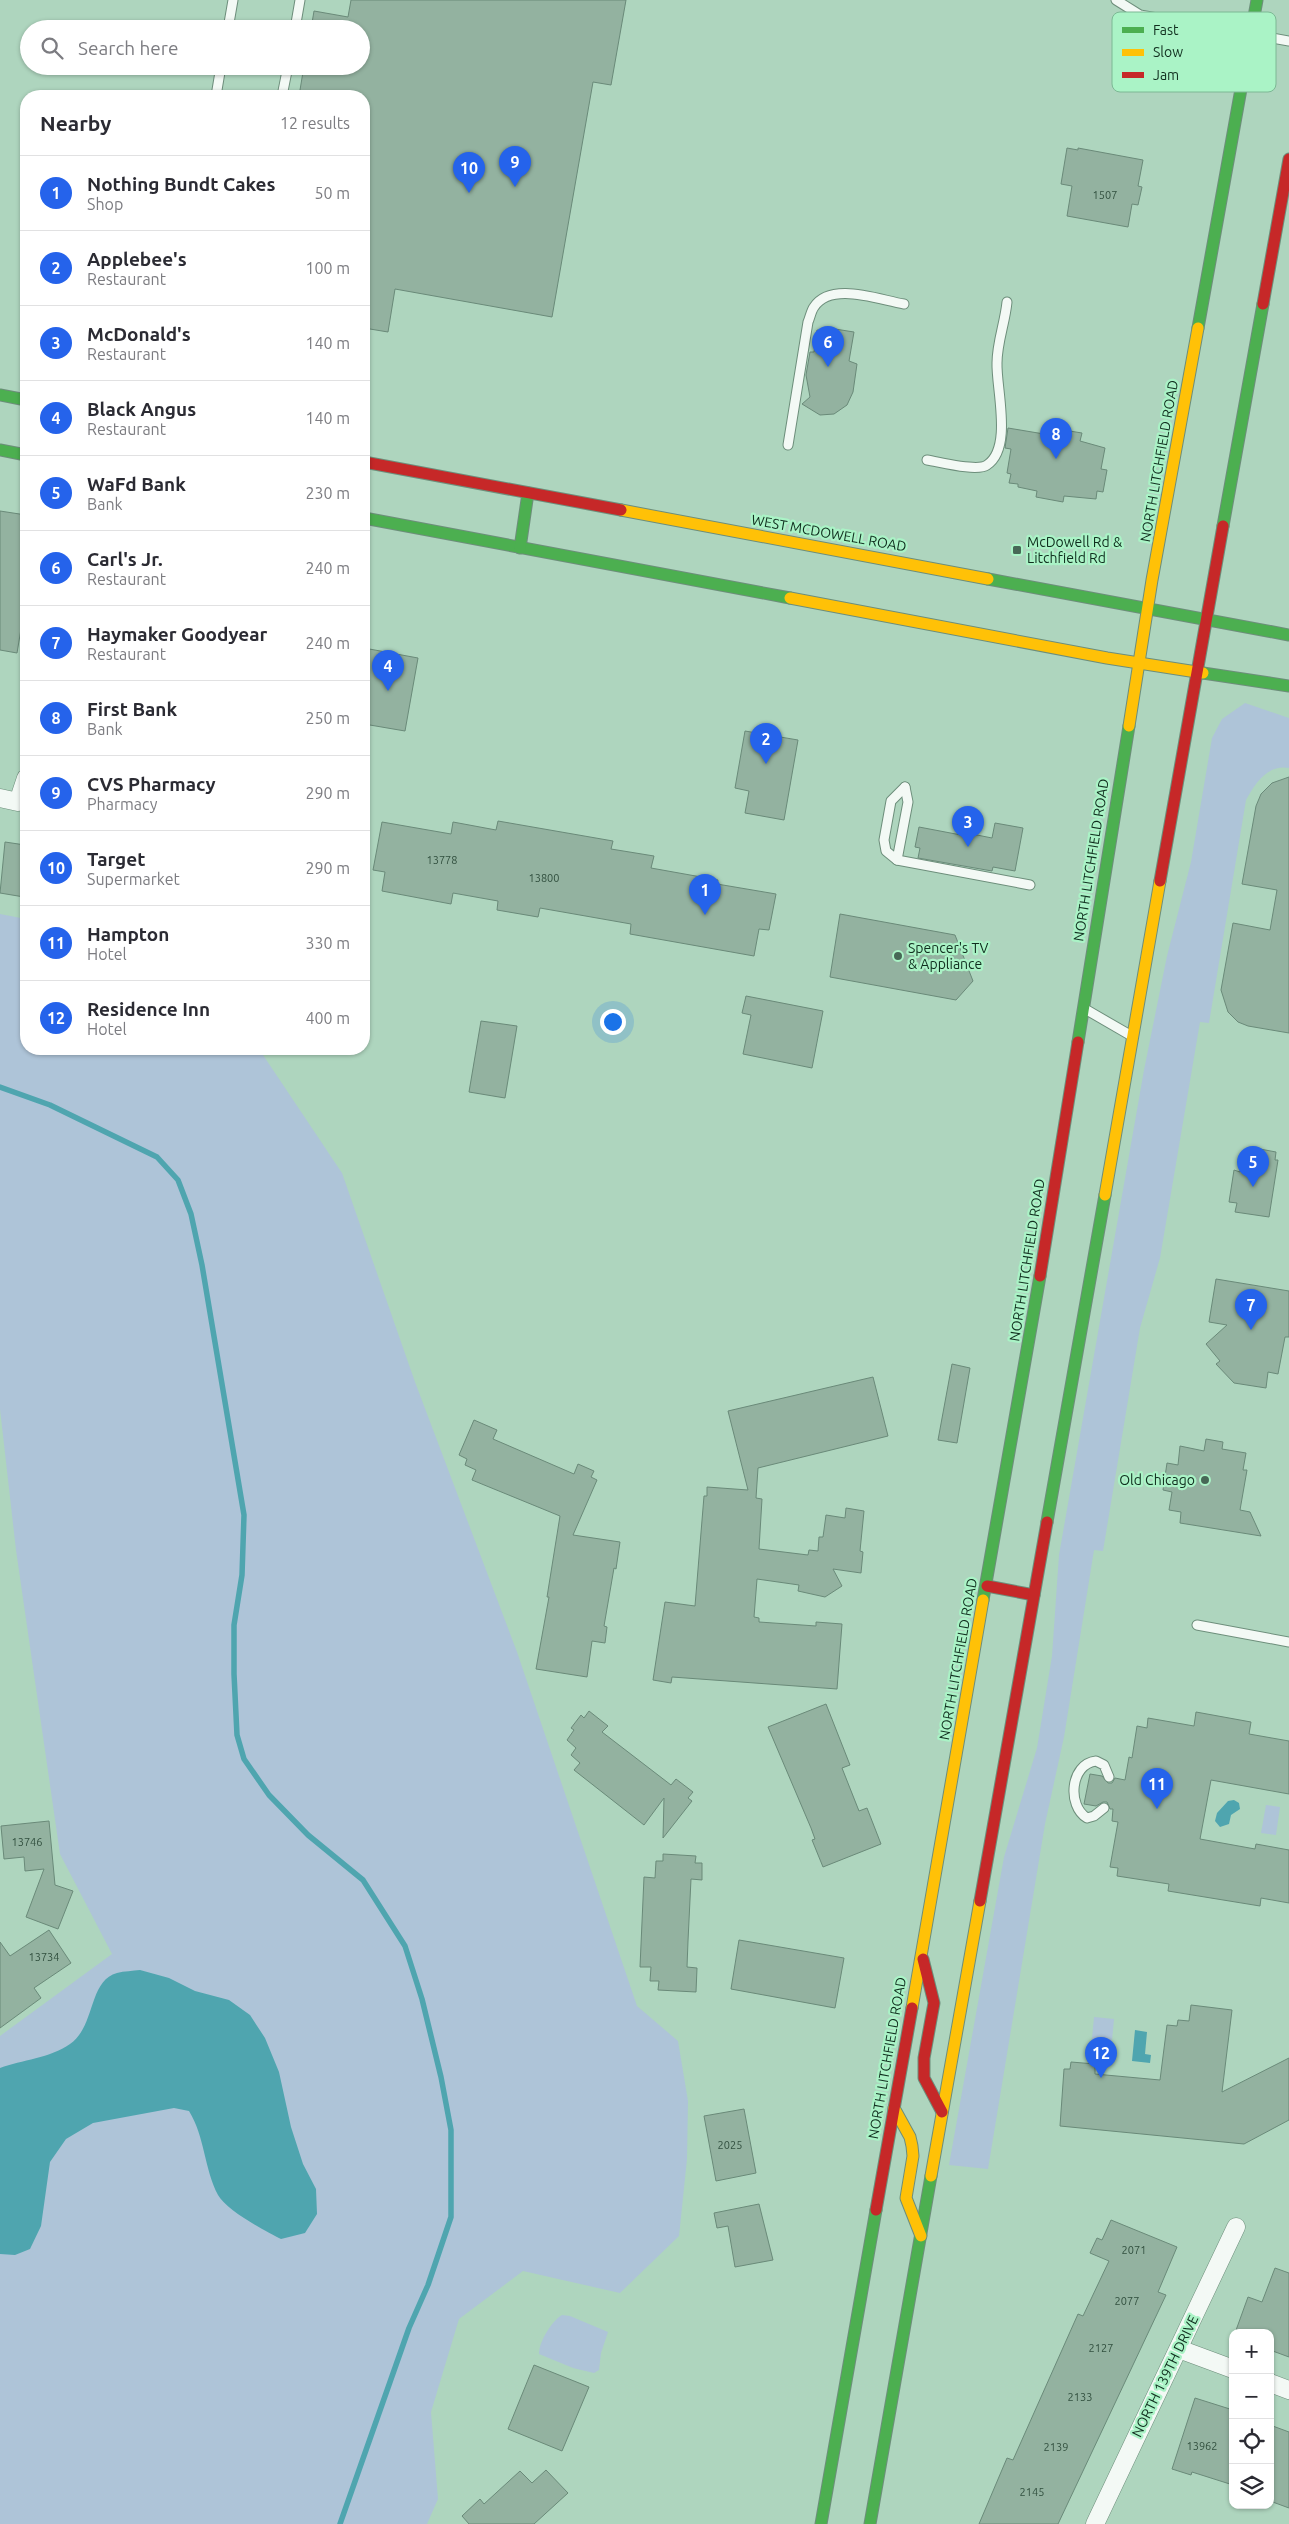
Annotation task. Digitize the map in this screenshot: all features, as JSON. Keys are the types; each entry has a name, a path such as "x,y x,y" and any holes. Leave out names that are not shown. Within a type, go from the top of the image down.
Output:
{"main road":[{"name":"NORTH LITCHFIELD ROAD","path":"820,2524 987,1586 1046,1242 1082,1008 1148,608 1241,92"},
{"path":"870,2524 1289,159"},
{"path":"0,395 20,399"},
{"path":"0,450 20,454"},
{"name":"WEST MCDOWELL ROAD","path":"370,463 1289,635"},
{"path":"520,548 528,493"},
{"path":"370,519 1139,664 1289,686"},
{"path":"987,1586 1034,1595"},
{"path":"921,1952 934,2003 924,2058 924,2078 942,2112"},
{"path":"894,2108 910,2137 912,2146 913,2156 906,2198 921,2236"}],"street":[{"path":"0,798 18,802 20,796"},
{"name":"NORTH 139TH DRIVE","path":"1095,2524 1236,2227"},
{"path":"1179,2348 1229,2367"},
{"path":"1274,2384 1289,2390"}],"lane":[{"path":"230,20 233,0"},
{"path":"297,20 300,0"},
{"path":"1116,0 1135,12"},
{"path":"1276,39 1289,41"},
{"path":"217,90 220,75"},
{"path":"283,90 286,75"},
{"path":"788,444 808,322 814,307 827,296 844,293 904,304"},
{"path":"927,460 977,468 987,465 997,453 1003,409 997,389 997,361 1007,302"},
{"path":"897,860 908,802 904,787 891,801 884,840 886,851 897,860 1030,885"},
{"path":"1082,1008 1133,1036"},
{"path":"1197,1626 1289,1642"},
{"path":"1104,1808 1094,1816 1087,1818 1080,1814 1073,1800 1078,1771 1082,1765 1096,1761 1104,1764 1109,1777"}],"shaded area":[{"path":"1245,703 1289,718 1289,768 1274,769 1268,772 1253,788 1246,800 1209,1023 1200,1022 1160,1258 1140,1328 1103,1551 1094,1550 1064,1737 1045,1824 988,2169 949,2165 1004,1857 1037,1748 1052,1656 1059,1555 1144,1070 1167,956 1191,862 1212,738 1222,719"},
{"path":"0,914 20,918 20,1055 263,1055 342,1173 415,1382 517,1652 637,2006 678,2041 688,2101 687,2159 679,2236 620,2293 523,2271 459,2319 431,2412 438,2499 427,2524 0,2524 0,2036 112,1954 60,1854 16,1550 0,1409"},
{"path":"1266,1805 1280,1807 1276,1835 1261,1833"},
{"path":"1094,2017 1114,2019 1110,2062 1090,2060"},
{"path":"562,2315 570,2316 608,2332 601,2353 599,2370 594,2373 573,2368 539,2354 541,2343 547,2332"}],"water":[{"path":"1234,1800 1239,1803 1240,1809 1231,1815 1229,1824 1220,1827 1215,1821 1217,1813 1228,1801"},
{"path":"140,1970 169,1978 195,1991 229,2000 250,2015 265,2038 279,2072 291,2127 303,2164 316,2189 317,2214 305,2233 281,2239 256,2226 237,2213 222,2201 213,2185 198,2131 189,2111 174,2108 93,2123 66,2139 50,2162 41,2226 30,2249 15,2255 0,2254 0,2068 54,2053 70,2044 84,2026 101,1985 117,1973"},
{"path":"1135,2030 1147,2032 1145,2054 1151,2055 1150,2063 1132,2061"}],"building":[{"path":"351,0 626,0 611,85 593,82 552,317 395,289 388,332 370,329 370,90 300,90 302,75 370,75 370,20 312,20 314,11 348,17"},
{"path":"1067,148 1078,150 1078,148 1143,160 1138,186 1142,187 1138,205 1132,204 1128,227 1067,216 1072,186 1061,184"},
{"path":"835,329 854,332 849,361 857,364 853,392 847,405 834,414 820,415 802,404 810,397 806,375 810,352 814,352 817,330 834,333"},
{"path":"1045,427 1082,433 1080,441 1105,448 1101,469 1107,470 1103,492 1097,491 1096,499 1064,496 1063,502 1036,497 1037,491 1018,487 1018,484 1009,483 1011,474 1007,473 1011,449 1005,448 1008,428 1044,434"},
{"path":"0,511 20,514 20,635 17,653 0,650"},
{"path":"370,649 418,658 405,731 370,725"},
{"path":"745,731 798,740 784,820 745,813 749,791 735,788"},
{"path":"1289,777 1289,1033 1248,1026 1238,1022 1228,1012 1221,990 1233,923 1270,930 1277,890 1242,884 1256,806 1261,794 1272,783"},
{"path":"498,821 613,841 611,849 654,856 651,868 718,880 717,884 776,894 769,930 759,929 754,956 630,934 631,924 540,908 538,917 497,910 498,901 453,893 451,904 382,891 385,872 373,870 382,822 451,834 453,822 496,830"},
{"path":"995,823 1023,828 1015,871 993,867 992,871 918,858 920,848 915,847 919,827 961,835 962,832 992,838"},
{"path":"5,842 20,844 20,896 0,893"},
{"name":"Spencer's TV & Appliance","path":"840,914 955,935 973,981 956,1000 830,977"},
{"path":"746,996 823,1011 812,1068 743,1054 751,1015 742,1013"},
{"path":"481,1021 517,1026 505,1098 469,1092"},
{"path":"1260,1149 1276,1152 1275,1160 1278,1160 1269,1217 1235,1212 1237,1203 1229,1202 1234,1170 1240,1172 1243,1151 1259,1154"},
{"path":"1216,1279 1289,1291 1289,1337 1285,1337 1278,1374 1268,1372 1266,1388 1234,1383 1216,1364 1220,1361 1206,1344 1227,1325 1209,1322"},
{"path":"952,1364 970,1368 957,1443 938,1440"},
{"path":"873,1377 888,1436 758,1468 756,1498 762,1499 759,1549 808,1555 809,1550 818,1551 819,1537 823,1537 826,1515 845,1518 846,1508 864,1511 860,1551 863,1552 861,1573 833,1569 842,1586 825,1597 798,1591 799,1585 757,1579 754,1617 759,1618 759,1622 816,1626 816,1622 842,1624 837,1689 672,1677 671,1683 653,1680 665,1602 695,1606 704,1496 707,1496 707,1487 748,1490 728,1411"},
{"path":"474,1420 497,1430 493,1439 574,1474 578,1464 594,1471 591,1477 597,1480 573,1535 620,1542 604,1626 607,1627 605,1643 592,1641 587,1677 536,1669 549,1597 547,1597 560,1516 472,1480 476,1470 465,1465 467,1459 459,1455"},
{"name":"Old Chicago","path":"1206,1439 1223,1442 1222,1449 1246,1453 1243,1470 1247,1470 1240,1510 1250,1512 1261,1536 1180,1523 1181,1512 1169,1510 1172,1492 1163,1490 1167,1463 1178,1465 1180,1446 1204,1451"},
{"path":"826,1704 850,1765 842,1768 859,1811 867,1808 881,1844 823,1867 812,1840 815,1839 811,1828 768,1727"},
{"path":"589,1711 608,1726 602,1732 671,1785 676,1779 693,1792 688,1798 692,1801 663,1838 664,1798 644,1825 574,1770 580,1763 571,1755 576,1748 567,1740 574,1730 571,1728 581,1715 584,1718"},
{"path":"1196,1712 1251,1722 1249,1734 1289,1741 1289,1794 1211,1780 1200,1839 1255,1849 1256,1844 1289,1850 1289,1903 1261,1898 1260,1906 1168,1891 1169,1884 1117,1876 1118,1868 1110,1867 1118,1822 1112,1821 1113,1809 1110,1809 1107,1802 1096,1806 1084,1804 1090,1774 1102,1776 1108,1783 1112,1783 1115,1778 1125,1780 1129,1757 1132,1758 1137,1726 1147,1728 1148,1718 1194,1726"},
{"path":"49,1821 55,1885 73,1891 58,1929 26,1917 44,1869 25,1871 24,1857 4,1859 1,1826"},
{"path":"663,1854 696,1856 695,1863 702,1863 702,1880 691,1879 688,1941 687,1967 697,1968 696,1992 658,1990 659,1981 650,1981 651,1967 640,1967 644,1877 655,1878 656,1861 663,1861"},
{"path":"49,1930 71,1963 34,1988 41,1998 0,2028 0,1942 10,1956"},
{"path":"739,1940 844,1958 835,2008 731,1989"},
{"path":"1191,2005 1232,2010 1222,2092 1289,2058 1289,2120 1244,2144 1060,2126 1064,2069 1070,2069 1071,2062 1095,2064 1095,2074 1160,2080 1167,2025 1177,2026 1178,2020 1189,2021"},
{"path":"744,2109 756,2173 716,2181 704,2116"},
{"path":"759,2204 773,2260 735,2267 728,2226 717,2228 714,2213"},
{"path":"1111,2220 1177,2247 1158,2292 1166,2295 1058,2524 979,2524 1007,2458 1013,2460 1078,2314 1083,2316 1109,2261 1090,2253 1097,2238 1102,2240"},
{"path":"1275,2268 1289,2273 1289,2357 1274,2351 1274,2329 1236,2329 1248,2297 1262,2302"},
{"path":"534,2365 589,2387 562,2451 508,2429"},
{"path":"1195,2398 1229,2409 1229,2484 1192,2472 1191,2475 1172,2469"},
{"path":"1274,2426 1289,2432 1289,2508 1274,2502"},
{"path":"546,2470 568,2493 534,2524 469,2524 462,2516 480,2499 484,2504 520,2471 532,2483"}],"waterway":[{"path":"0,1087 50,1105 157,1157 178,1180 191,1214 202,1265 244,1515 242,1575 234,1625 237,1735 244,1759 269,1795 308,1835 363,1880 405,1946 422,1999 441,2077 451,2130 451,2217 428,2285 409,2328 340,2524"}],"traffic: fast":[{"path":"1255,12 1257,0"},
{"path":"1198,328 1240,92"},
{"path":"1223,526 1263,304"},
{"path":"0,395 20,399"},
{"path":"0,450 20,454"},
{"path":"520,548 528,493"},
{"path":"370,519 790,598"},
{"path":"988,579 1289,635"},
{"path":"1203,673 1289,686"},
{"path":"1078,1042 1129,726"},
{"path":"1047,1522 1105,1195"},
{"path":"983,1600 1040,1276"},
{"path":"870,2524 931,2176"},
{"path":"821,2524 876,2210"}],"traffic: slow":[{"path":"1129,726 1152,580 1198,328"},
{"path":"621,510 988,579"},
{"path":"790,598 1107,658 1203,673"},
{"path":"1105,1195 1160,881"},
{"path":"912,2008 983,1600"},
{"path":"931,2176 980,1901"},
{"path":"894,2108 910,2137 912,2146 913,2156 906,2198 921,2236"}],"traffic: jam":[{"path":"1263,304 1289,159"},
{"path":"370,463 621,510"},
{"path":"1160,881 1223,526"},
{"path":"1040,1276 1078,1042"},
{"path":"980,1901 1047,1522"},
{"path":"987,1586 1034,1595"},
{"path":"923,1959 934,2003 924,2058 924,2078 942,2112"},
{"path":"876,2210 912,2008"}],"place":[{"name":"CVS Pharmacy","path":"515,187"},
{"name":"Target","path":"469,193"},
{"name":"Carl's Jr.","path":"828,367"},
{"name":"First Bank","path":"1056,459"},
{"name":"McDowell Rd & Litchfield Rd","path":"1017,550"},
{"name":"Black Angus","path":"388,691"},
{"name":"Applebee's","path":"766,764"},
{"name":"McDonald's","path":"968,847"},
{"name":"Nothing Bundt Cakes","path":"705,915"},
{"name":"Spencer's TV & Appliance","path":"898,956"},
{"name":"WaFd Bank","path":"1253,1187"},
{"name":"Haymaker Goodyear","path":"1251,1330"},
{"name":"Old Chicago","path":"1205,1480"},
{"name":"Hampton","path":"1157,1809"},
{"name":"Residence Inn","path":"1101,2078"}]}
